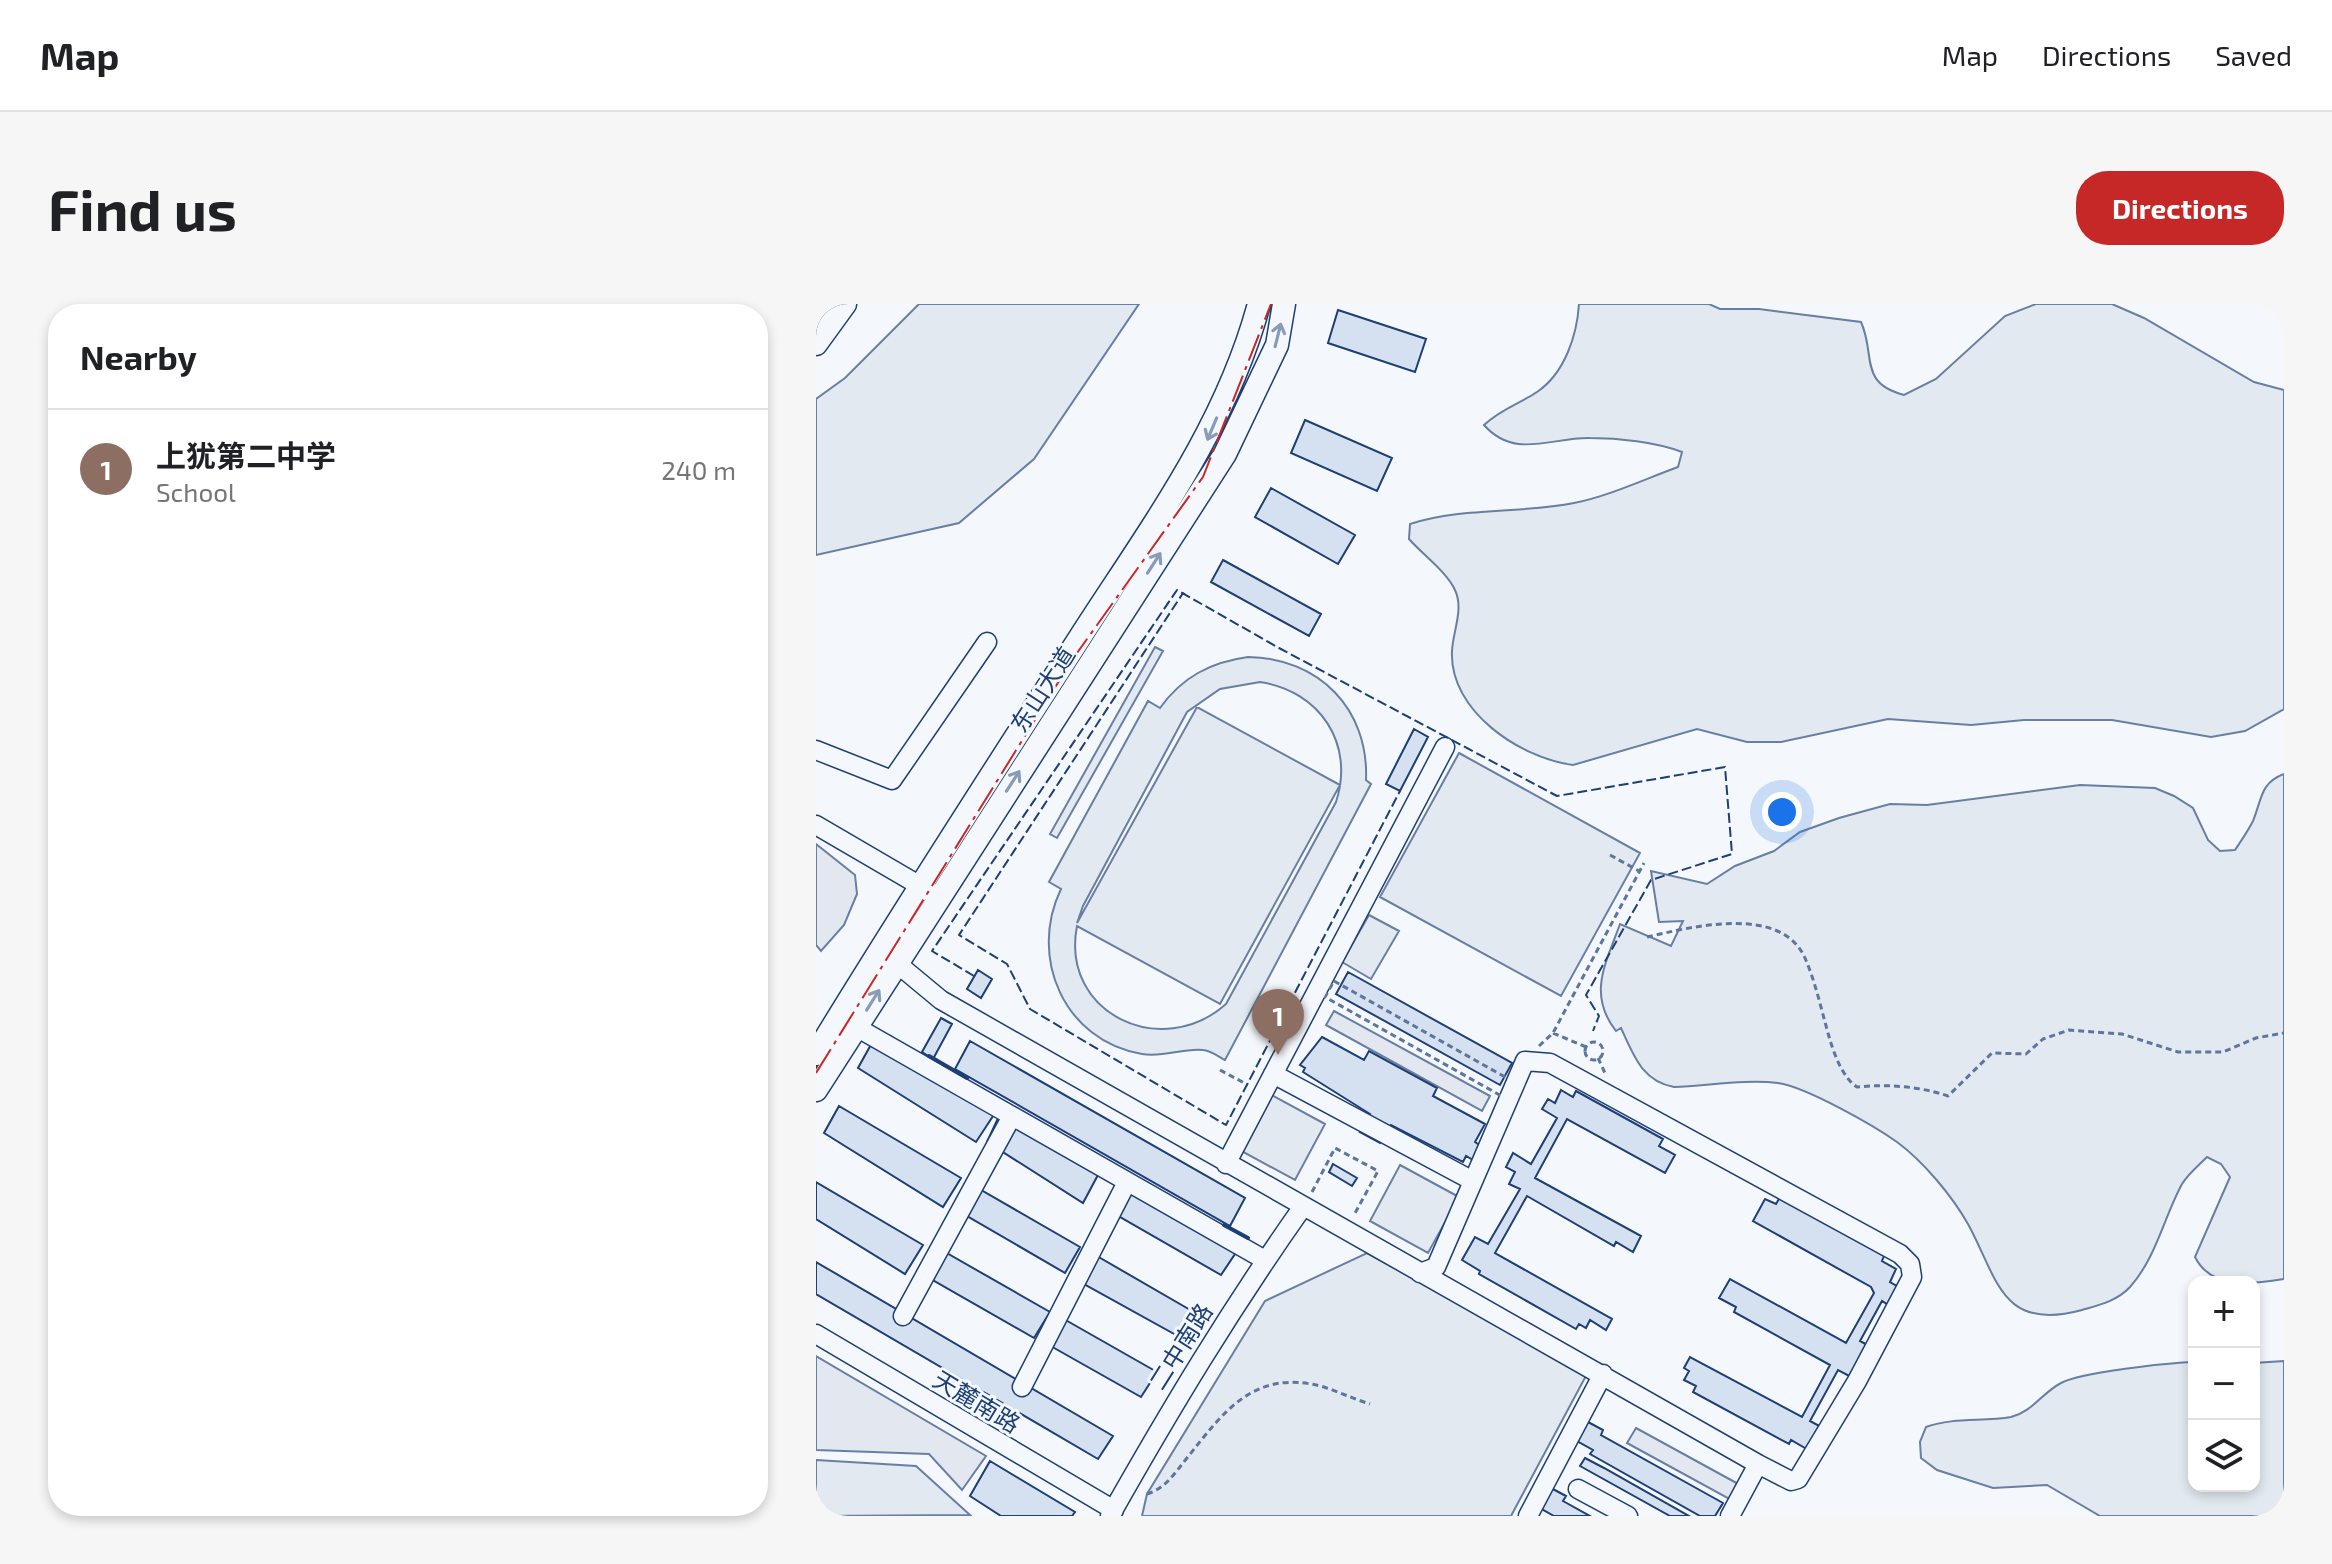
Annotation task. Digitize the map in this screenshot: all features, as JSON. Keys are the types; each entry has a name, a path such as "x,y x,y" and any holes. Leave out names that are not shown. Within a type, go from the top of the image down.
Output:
{"main road":[{"path":"816,344 845,304"},
{"name":"东山大道","path":"930,891 1207,441 1249,341 1259,304"},
{"name":"东山大道","path":"816,1054 888,956 1225,454 1277,345 1284,304"},
{"name":"东山大道","path":"816,1090 856,1027 888,956"}],"street":[{"path":"816,750 892,780 987,642"},
{"path":"1226,1164 1445,747"},
{"path":"816,825 872,854 930,891"},
{"path":"888,956 941,1000 1226,1164 1306,1201 1420,1273 1791,1481 1798,1479 1857,1381 1912,1277 1910,1264 1900,1254 1550,1063 1525,1061 1436,1267 1420,1273"},
{"path":"856,1027 1265,1260"},
{"path":"1273,1074 1473,1181"},
{"path":"903,1316 1012,1116"},
{"path":"1022,1387 1127,1182"},
{"name":"二中南路","path":"1112,1513 1168,1410 1306,1201"},
{"name":"天麓南路","path":"816,1334 1112,1513"},
{"path":"1528,1516 1603,1374"},
{"path":"1730,1516 1758,1464"},
{"path":"1578,1489 1628,1516"}],"path":[{"path":"1610,855 1639,871"},
{"path":"1525,1061 1553,1033 1644,863"},
{"path":"1647,937 1742,922 1778,930 1804,955 1832,1047 1848,1082 1857,1087 1882,1084 1928,1089 1948,1096 1992,1053 2026,1054 2043,1039 2069,1030 2122,1034 2178,1052 2223,1052 2256,1038 2284,1033"},
{"path":"1334,981 1514,1082 1505,1098 1325,997 1334,981"},
{"path":"1553,1033 1586,1047"},
{"path":"1593,1042 1601,1045 1603,1053 1598,1058 1589,1058 1586,1047 1593,1042"},
{"path":"1598,1058 1606,1075 1615,1080"},
{"path":"1220,1070 1261,1092"},
{"path":"1306,1201 1335,1148 1378,1171 1352,1219"},
{"path":"1147,1494 1162,1489 1211,1428 1250,1391 1274,1383 1303,1382 1370,1404"}],"shaded area":[{"path":"919,304 1139,304 1034,459 959,523 816,555 816,399 845,378"},
{"path":"1579,304 1709,304 1720,309 1759,309 1861,322 1874,375 1890,390 1904,395 1936,379 2005,316 2036,304 2112,304 2144,318 2254,382 2284,390 2284,709 2245,731 2211,737 2112,720 2024,720 1971,725 1888,719 1781,742 1747,742 1697,729 1573,765 1552,761 1511,742 1475,712 1462,693 1454,673 1452,651 1458,612 1455,590 1409,539 1410,524 1450,515 1574,503 1614,492 1678,467 1682,452 1661,446 1590,438 1521,444 1496,436 1484,425 1537,392 1555,375 1568,352 1576,328"},
{"path":"1155,647 1163,651 1057,838 1050,834"},
{"path":"1248,657 1274,660 1297,667 1335,692 1349,710 1359,731 1365,754 1366,780 1371,784 1225,1060 1203,1050 1142,1054 1115,1046 1092,1032 1073,1014 1060,992 1052,968 1049,942 1052,915 1061,889 1049,882 1148,701 1160,708 1188,680 1222,663","holes":["1260,682 1300,696 1328,724 1341,760 1340,785 1197,707 1077,923 1083,906 1187,712 1220,689","1339,786 1336,802 1226,1004 1201,1021 1173,1028 1146,1028 1121,1019 1100,1004 1084,983 1076,957 1077,926 1220,1004"]},
{"path":"1459,753 1640,853 1561,996 1380,897"},
{"path":"2284,774 2284,1279 2260,1282 2260,1276 2214,1276 2202,1268 2195,1257 2230,1177 2221,1164 2207,1157 2182,1184 2147,1263 2125,1292 2108,1302 2082,1310 2055,1315 2034,1314 2018,1307 2006,1296 1954,1202 1927,1169 1897,1142 1839,1108 1778,1083 1739,1082 1674,1087 1663,1084 1640,1066 1621,1028 1616,1031 1602,1004 1602,978 1620,924 1671,946 1683,921 1659,922 1651,871 1707,884 1735,866 1774,851 1800,832 1890,804 1927,805 2080,785 2155,788 2193,808 2208,840 2220,851 2235,850 2253,821 2266,787"},
{"path":"816,844 855,875 857,894 844,925 821,951 816,945"},
{"path":"1369,915 1399,931 1371,979 1342,962"},
{"path":"1334,1011 1490,1096 1482,1111 1326,1025"},
{"path":"1266,1092 1325,1124 1295,1180 1236,1148"},
{"path":"1400,1165 1459,1197 1428,1253 1370,1221"},
{"path":"1367,1253 1587,1374 1511,1516 1142,1516 1147,1494 1265,1301"},
{"path":"816,1356 986,1456 962,1490 929,1454 816,1450"},
{"path":"2284,1361 2284,1516 2100,1516 2047,1485 1993,1488 1937,1470 1921,1458 1920,1442 1926,1427 2018,1415 2061,1383 2087,1375 2188,1362 2188,1492 2260,1492 2260,1363"},
{"path":"1636,1428 1742,1486 1733,1501 1627,1443"},
{"path":"816,1460 916,1466 970,1515 816,1516"}],"building":[{"path":"1338,310 1426,339 1415,372 1328,343"},
{"path":"1305,420 1392,458 1377,491 1291,453"},
{"path":"1271,488 1355,535 1338,564 1255,517"},
{"path":"1223,560 1321,614 1309,636 1211,582"},
{"path":"1414,729 1428,737 1400,791 1386,784"},
{"path":"978,970 992,979 981,998 967,989"},
{"path":"1348,972 1512,1063 1500,1085 1336,994"},
{"path":"941,1018 952,1024 933,1059 922,1052"},
{"path":"1322,1037 1364,1060 1369,1051 1437,1088 1433,1096 1485,1124 1475,1142 1481,1146 1473,1160 1466,1156 1463,1162 1391,1125 1380,1143 1360,1132 1370,1114 1303,1072 1305,1068 1300,1065"},
{"path":"873,1041 995,1113 976,1142 858,1068"},
{"path":"970,1041 1245,1198 1230,1226 955,1069"},
{"path":"1561,1090 1573,1097 1576,1091 1663,1139 1659,1146 1675,1155 1665,1173 1567,1119 1535,1178 1641,1236 1633,1252 1616,1242 1614,1246 1527,1196 1495,1253 1612,1319 1606,1330 1590,1320 1586,1328 1579,1324 1576,1329 1479,1274 1480,1271 1462,1260 1475,1237 1488,1244 1520,1189 1509,1184 1515,1172 1506,1167 1513,1153 1531,1164 1557,1118 1542,1109 1548,1099 1555,1103"},
{"path":"839,1106 961,1178 943,1207 824,1133"},
{"path":"1000,1114 1099,1173 1083,1203 987,1142"},
{"path":"1333,1164 1357,1178 1352,1186 1329,1172"},
{"path":"816,1182 923,1245 905,1274 816,1219"},
{"path":"969,1183 1080,1247 1065,1273 955,1209"},
{"path":"1130,1187 1237,1251 1221,1275 1115,1214"},
{"path":"1780,1197 1884,1256 1882,1261 1896,1269 1890,1282 1904,1290 1893,1308 1882,1301 1860,1341 1875,1349 1853,1378 1838,1370 1810,1421 1823,1428 1810,1451 1791,1440 1789,1444 1693,1392 1696,1386 1684,1380 1689,1371 1684,1368 1690,1357 1802,1417 1830,1365 1734,1312 1736,1307 1719,1298 1730,1279 1846,1343 1874,1293 1871,1287 1753,1221 1765,1199 1776,1204"},
{"path":"938,1248 1050,1312 1034,1338 924,1275"},
{"path":"1090,1252 1192,1311 1176,1335 1075,1279"},
{"path":"816,1262 1113,1436 1098,1459 816,1294"},
{"path":"1055,1314 1157,1372 1141,1397 1040,1340"},
{"path":"1588,1422 1603,1430 1601,1435 1723,1503 1715,1516 1700,1516 1590,1454 1593,1450 1577,1441"},
{"path":"1585,1458 1689,1516 1670,1516 1580,1466"},
{"path":"990,1461 1075,1512 1072,1516 1001,1516 970,1496"},
{"path":"1551,1488 1566,1496 1563,1501 1590,1516 1554,1516 1540,1508"}],"fence":[{"path":"974,976 932,951 1177,590 1557,796 1725,767 1732,854 1651,880 1586,995 1599,1016 1593,1031"},
{"path":"1186,595 1183,593 959,935 1007,964 1030,1009 1226,1125 1400,791"}],"wall":[{"path":"929,1056 967,1078"},
{"path":"1224,1225 1248,1238"}],"power":[{"path":"816,1073 1072,660 1203,477 1271,304"}],"place":[{"name":"上犹第二中学","path":"1278,1055"}]}
